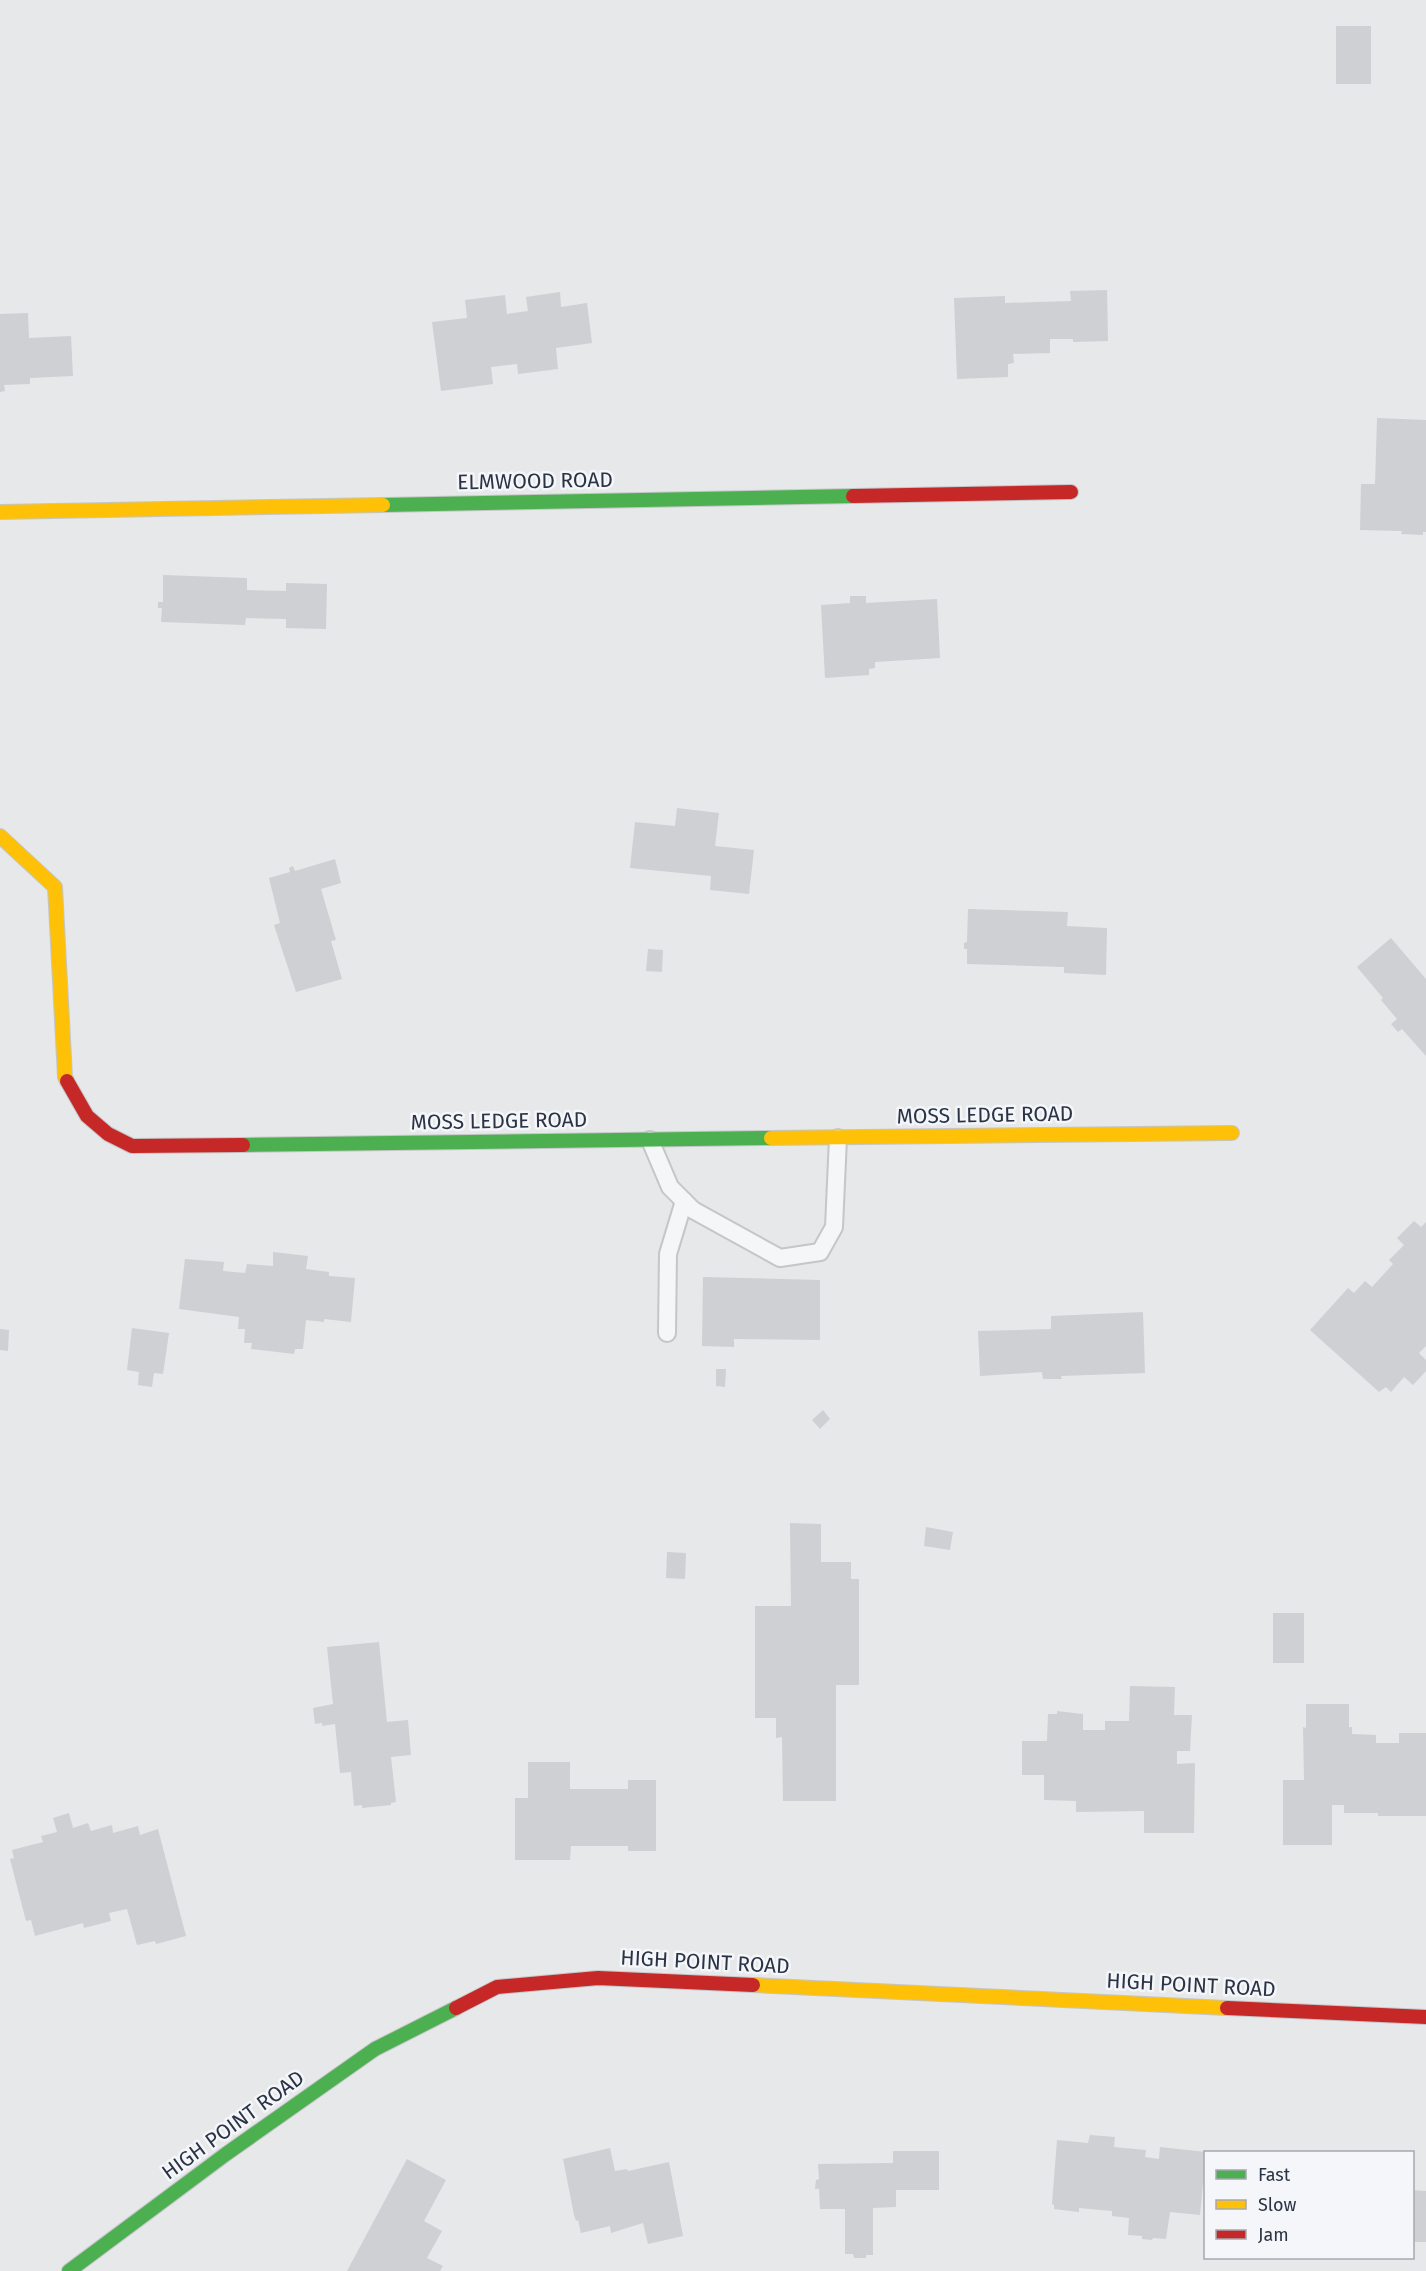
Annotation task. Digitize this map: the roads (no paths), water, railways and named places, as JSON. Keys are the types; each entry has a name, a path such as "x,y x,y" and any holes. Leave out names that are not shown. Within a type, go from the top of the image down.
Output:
{"street":[{"name":"ELMWOOD ROAD","path":"0,512 1071,492"},
{"name":"MOSS LEDGE ROAD","path":"0,836 55,887 65,1077 87,1116 108,1134 132,1146 1232,1133"},
{"name":"HIGH POINT ROAD","path":"69,2271 226,2154 375,2049 496,1987 598,1978 1426,2018"}],"lane":[{"path":"650,1140 670,1187 693,1210 780,1258 820,1252 834,1227 838,1138"},
{"path":"667,1333 668,1254 684,1201"}]}
